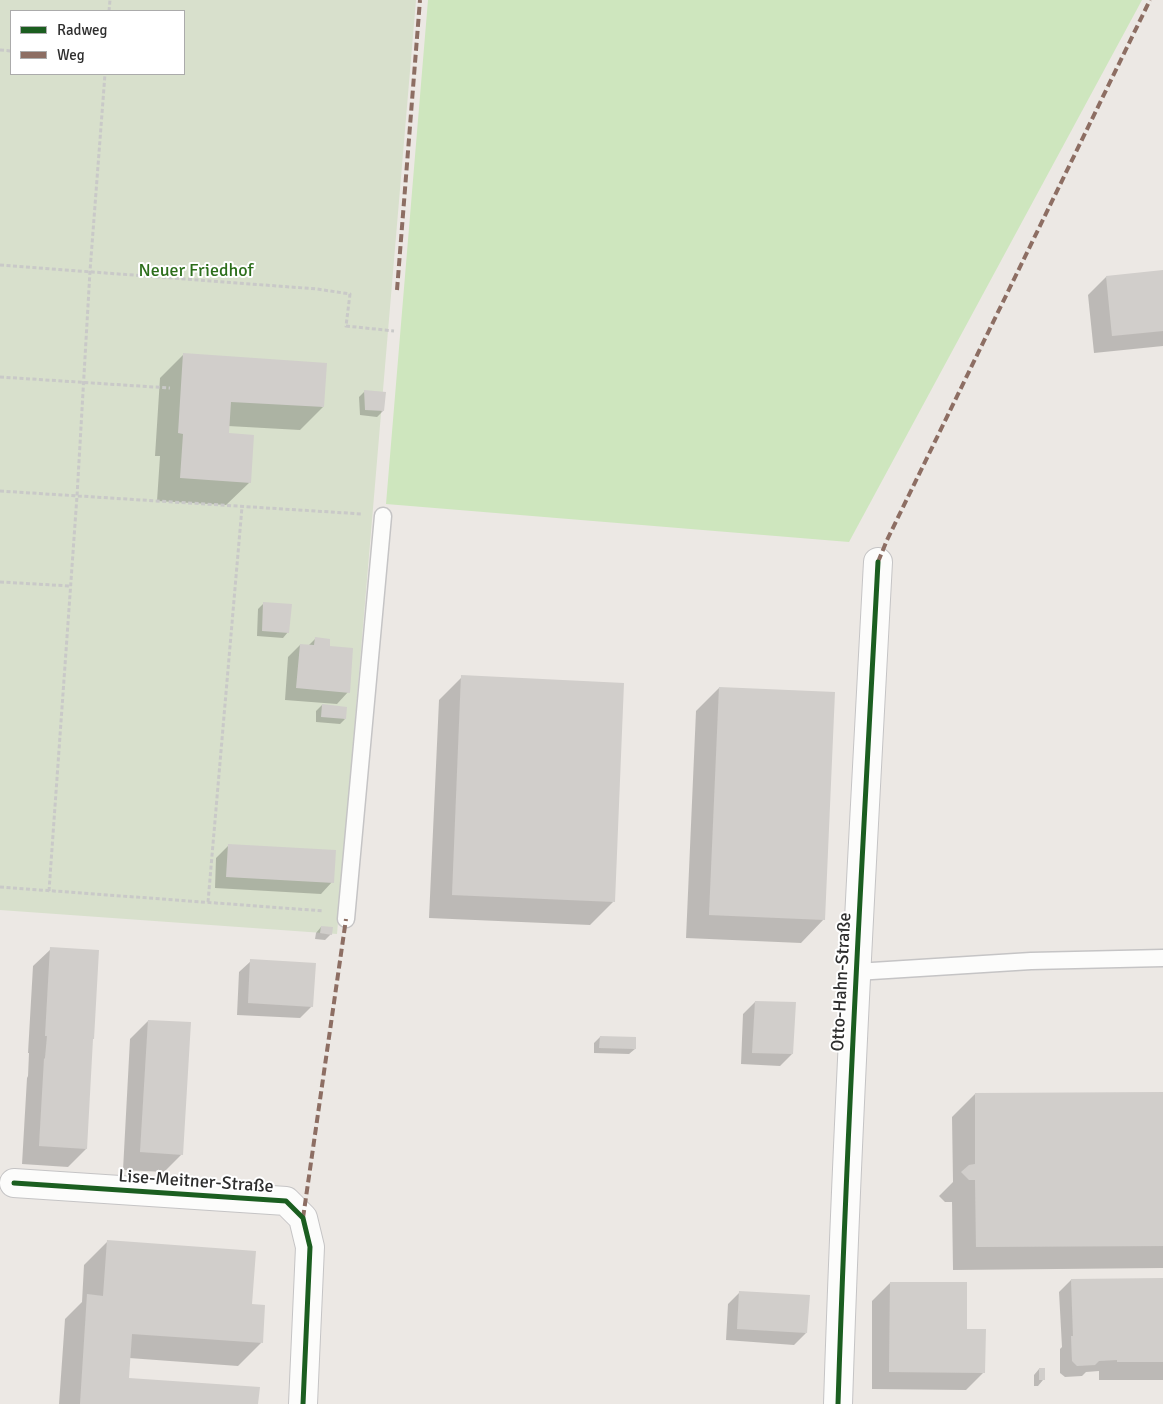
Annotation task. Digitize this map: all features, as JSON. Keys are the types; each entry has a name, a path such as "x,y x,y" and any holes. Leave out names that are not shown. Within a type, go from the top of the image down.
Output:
{"street":[{"name":"Otto-Hahn-Straße","path":"838,1404 843,1246 856,972 878,562"},
{"name":"Lise-Meitner-Straße","path":"14,1183 286,1201 303,1218 310,1247 303,1404"}],"lane":[{"path":"347,916 375,515"},
{"path":"856,972 1031,961 1163,958"}],"path":[{"path":"49,890 105,75"},
{"path":"0,265 317,289 350,294 346,326 394,331"},
{"path":"0,377 170,388"},
{"path":"0,491 375,515"},
{"path":"208,902 242,507"},
{"path":"0,582 70,586"},
{"path":"0,888 208,902 347,916"}],"green space":[{"name":"Neuer Friedhof","path":"0,0 416,0 337,934 0,910"},
{"path":"428,0 1142,0 849,542 386,504"}],"building":[{"path":"1163,270 1163,331 1112,336 1106,276"},
{"path":"183,353 327,363 324,407 231,402 229,433 254,435 251,483 180,478 183,434 178,433"},
{"path":"364,390 386,392 384,411 365,410"},
{"path":"263,602 292,604 289,633 262,631"},
{"path":"315,637 330,639 330,646 353,648 350,693 296,688 300,644 314,645"},
{"path":"461,675 624,683 615,902 452,895"},
{"path":"719,687 835,692 825,920 709,915"},
{"path":"322,704 347,707 346,719 321,717"},
{"path":"228,844 336,850 334,883 226,877"},
{"path":"321,926 333,927 332,935 320,933"},
{"path":"50,947 99,950 87,1149 39,1146 47,1036 45,1036"},
{"path":"250,959 316,963 313,1007 248,1003"},
{"path":"755,1001 796,1002 793,1054 752,1053"},
{"path":"148,1020 191,1022 183,1155 140,1152"},
{"path":"600,1036 636,1037 636,1049 599,1048"},
{"path":"1163,1092 1163,1246 976,1247 975,1180 969,1180 961,1172 969,1165 975,1164 975,1093"},
{"path":"107,1240 256,1251 252,1304 265,1305 263,1343 132,1334 129,1378 260,1387 258,1404 80,1404 87,1294 103,1296"},
{"path":"1163,1278 1163,1362 1117,1362 1117,1360 1099,1361 1095,1365 1077,1366 1072,1361 1071,1279"},
{"path":"890,1282 967,1282 967,1329 986,1329 985,1373 889,1372"},
{"path":"739,1291 810,1295 807,1333 737,1329"},
{"path":"1039,1368 1045,1368 1045,1380 1039,1380"}],"marked path":[{"path":"397,290 420,0"},
{"path":"878,562 1150,0"},
{"path":"303,1218 346,919"}],"cycle path":[{"path":"838,1404 851,1088 878,562"},
{"path":"14,1183 286,1201 303,1218 310,1247 303,1404"}]}
